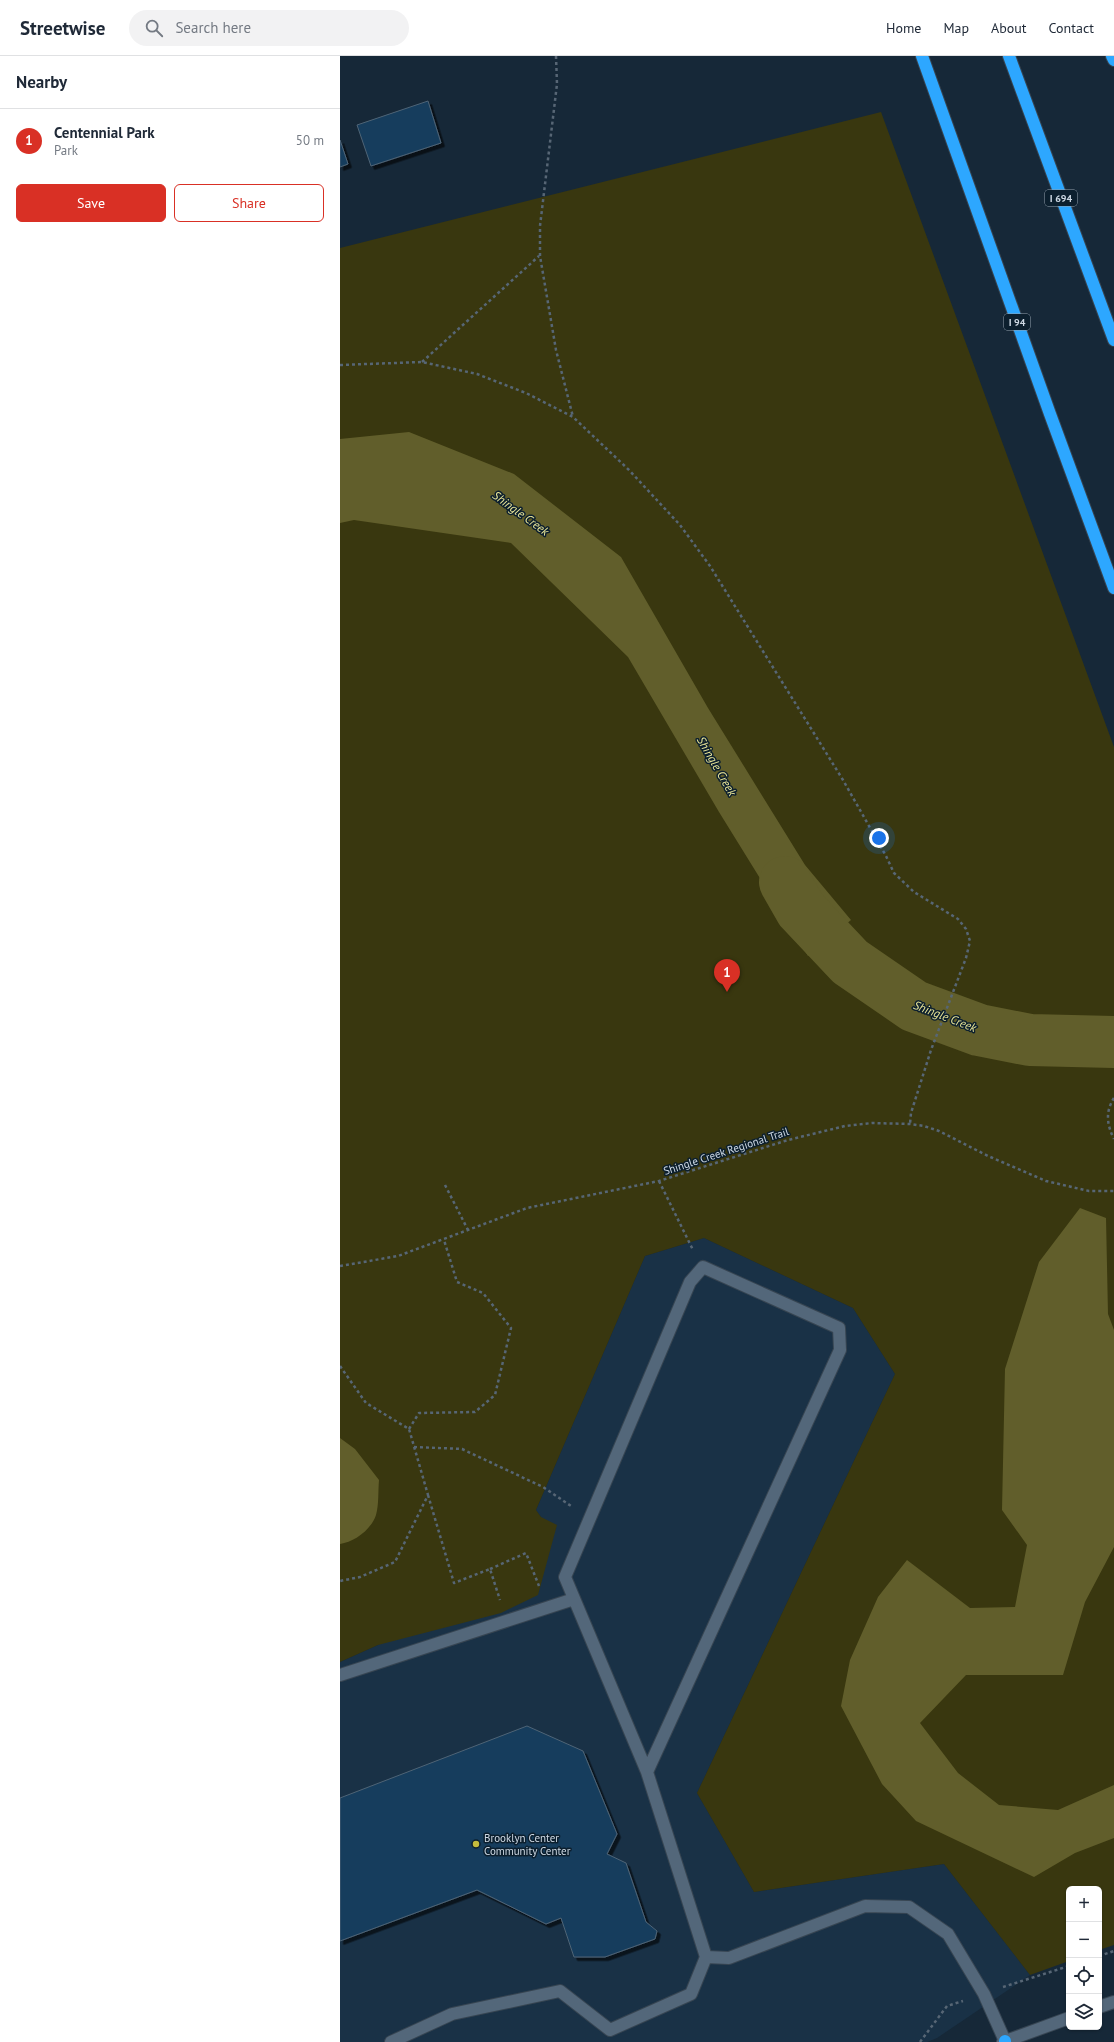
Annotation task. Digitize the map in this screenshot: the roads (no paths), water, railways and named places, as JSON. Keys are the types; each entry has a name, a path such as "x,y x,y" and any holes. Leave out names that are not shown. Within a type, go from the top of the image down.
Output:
{"highway":[{"name":"I 94","path":"922,56 1047,407 1114,588"},
{"name":"I 694","path":"1009,56 1114,340"},
{"path":"1112,56 1114,60"}],"street":[{"path":"391,2042 452,2014 560,1991 610,2030 691,1994 706,1957 647,1772 564,1577 690,1282 704,1267 839,1328 840,1350 647,1772"},
{"path":"340,1675 574,1599"},
{"path":"706,1957 729,1958 864,1906 909,1907 948,1934 984,1994 1004,2042 1066,2019"},
{"path":"1102,2006 1114,2002"}],"water":[{"path":"409,432 514,474 621,557 708,708 805,865 851,920 808,956 719,812 628,657 511,543 354,520 340,523 340,439"},
{"path":"1080,1208 1106,1218 1108,1314 1114,1330 1114,1547 1085,1602 1063,1675 966,1675 920,1723 958,1773 999,1805 1058,1810 1114,1785 1114,1838 1075,1853 1034,1877 916,1821 882,1784 841,1706 850,1660 878,1597 907,1560 970,1608 1015,1607 1027,1545 1002,1510 1005,1369 1039,1262"},
{"path":"340,1438 355,1449 379,1480 378,1507 374,1520 366,1530 356,1538 340,1544"}],"waterway":[{"name":"Shingle Creek","path":"785,882 801,910 850,962 914,1006 979,1030 1030,1040 1114,1042"}],"place":[{"name":"Centennial Park","path":"727,992"},
{"name":"Brooklyn Center Community Center","path":"476,1844"}]}
